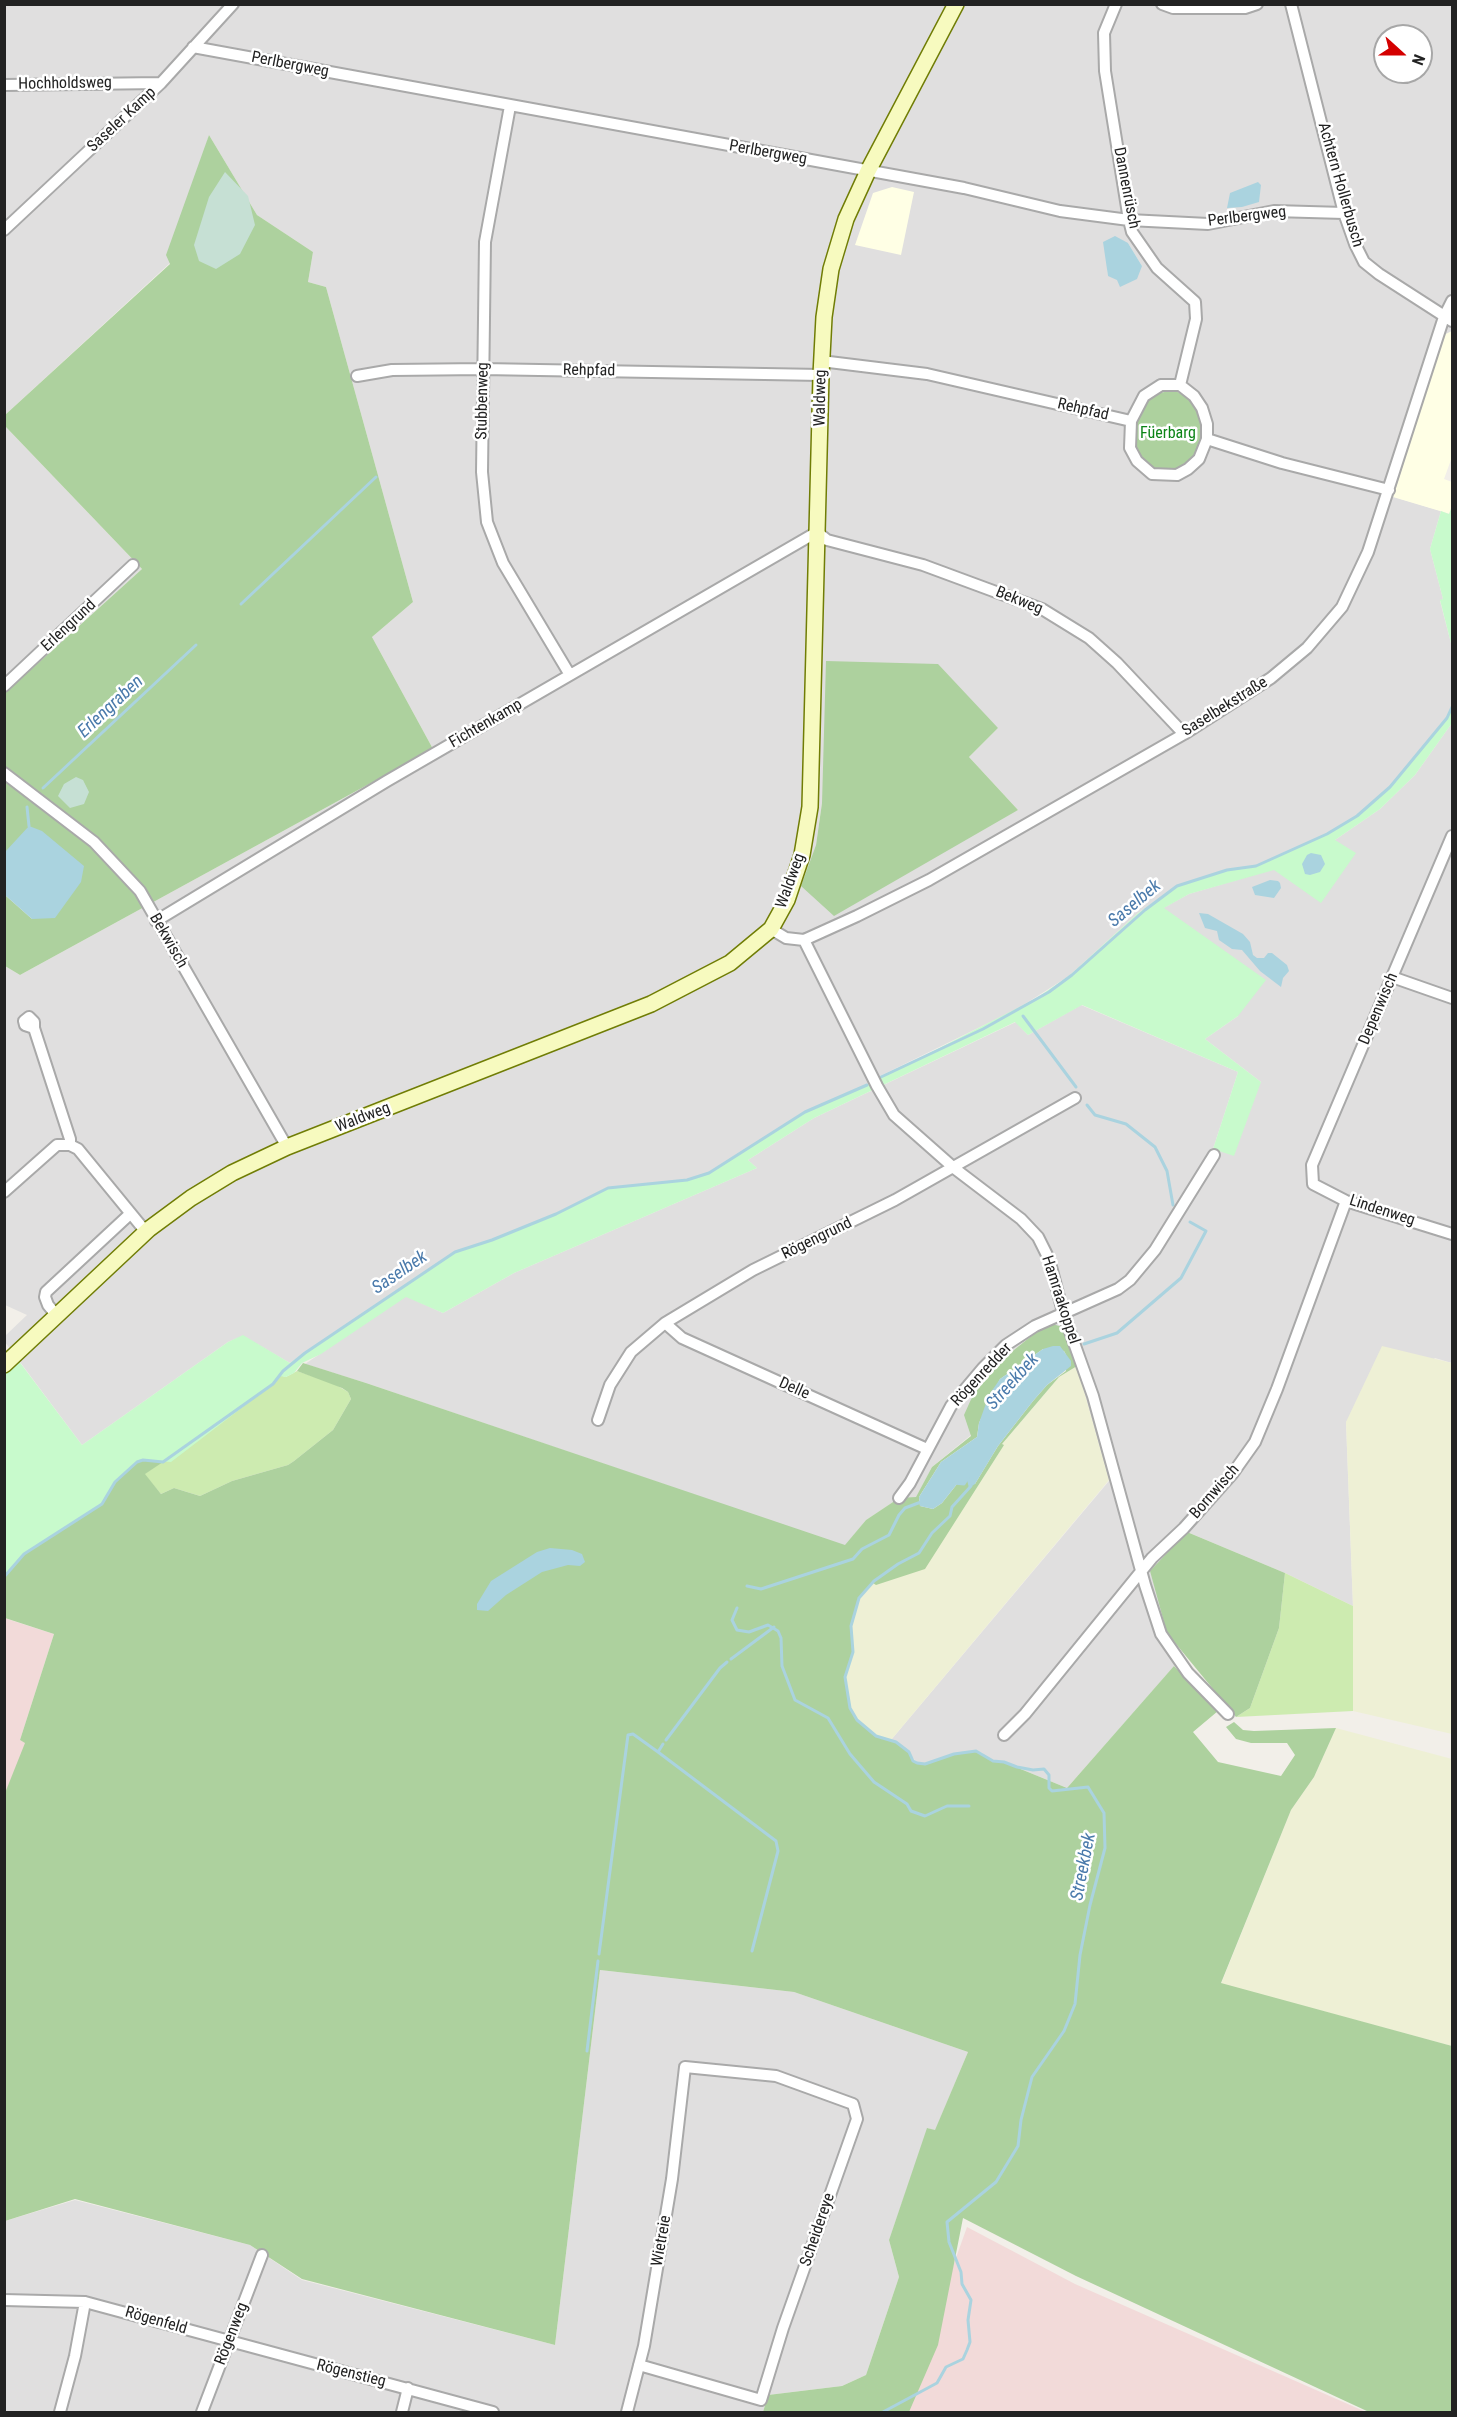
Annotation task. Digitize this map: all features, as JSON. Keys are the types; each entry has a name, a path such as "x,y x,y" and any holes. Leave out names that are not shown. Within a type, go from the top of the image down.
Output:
{"main road":[{"name":"Waldweg","path":"4,1365 146,1232 192,1198 232,1173 287,1147 651,1004 729,963 771,929 787,900 802,855 810,807 821,368 824,317 831,269 846,219 868,171 956,4"}],"street":[{"name":"Saseler Kamp","path":"4,230 161,83 233,4"},
{"name":"Dannenrüsch","path":"1116,4 1104,33 1105,71 1132,232 1157,268 1195,302 1196,319 1180,384"},
{"path":"1162,4 1173,8 1245,8 1257,4"},
{"name":"Achtern Hollerbusch","path":"1291,4 1344,213 1355,244 1364,262 1448,319"},
{"name":"Perlbergweg","path":"193,47 964,188 1060,211 1129,220 1208,224 1274,211 1344,213"},
{"name":"Hochholdsweg","path":"4,85 161,83"},
{"name":"Stubbenweg","path":"510,106 485,242 482,472 487,522 503,563 570,675"},
{"name":"Saselbekstraße","path":"804,940 929,880 1184,734 1271,678 1307,648 1342,607 1368,552 1448,319 1452,301"},
{"name":"Rehpfad","path":"357,376 392,370 483,369 821,368 927,374 1131,421"},
{"path":"1180,384 1194,396 1202,408 1207,424 1207,439 1198,459 1188,469 1177,475 1152,474 1137,461 1130,447 1131,421 1144,396 1161,385 1180,384"},
{"path":"1207,439 1282,463 1389,490"},
{"name":"Fichtenkamp","path":"156,921 387,781 817,532"},
{"name":"Bekweg","path":"817,532 827,540 923,565 1042,609 1089,638 1117,663 1184,734"},
{"name":"Erlengrund","path":"4,686 133,565"},
{"name":"Bekwisch","path":"4,773 94,842 140,891 287,1147"},
{"name":"Depenwisch","path":"1313,1184 1312,1166 1452,836"},
{"path":"771,929 786,938 804,940"},
{"name":"Hamraakoppel","path":"804,940 877,1086 894,1115 954,1168 1021,1219 1038,1237 1049,1259 1063,1312 1093,1396 1161,1634 1188,1673 1228,1714"},
{"path":"1392,977 1452,998"},
{"path":"34,1028 70,1145"},
{"name":"Rögengrund","path":"598,1420 610,1385 631,1352 665,1323 753,1270 896,1200 1075,1098"},
{"path":"4,1192 57,1145 70,1145 78,1149 146,1232"},
{"name":"Rögenredder","path":"899,1498 910,1483 951,1406 1006,1345 1035,1326 1063,1312 1118,1289 1140,1271 1214,1155"},
{"name":"Lindenweg","path":"1313,1184 1346,1201 1452,1234"},
{"name":"Bornwisch","path":"1004,1735 1025,1714 1152,1558 1184,1528 1233,1473 1255,1442 1277,1389 1346,1201"},
{"path":"57,1316 48,1305 46,1292 130,1214"},
{"name":"Delle","path":"665,1323 682,1338 927,1449"},
{"name":"Wietreie","path":"627,2412 639,2365 672,2180 685,2067"},
{"name":"Scheidereye","path":"639,2365 760,2400 857,2119 854,2104 776,2076 685,2067"},
{"name":"Rögenweg","path":"202,2412 262,2255"},
{"name":"Rögenfeld","path":"4,2300 85,2302 158,2320 228,2342"},
{"path":"60,2412 75,2356 85,2302"},
{"name":"Rögenstieg","path":"228,2342 408,2388 473,2409 493,2412"},
{"path":"402,2412 408,2388"}],"shaded area":[{"path":"5,5 1452,5 1452,331 1444,335 1394,497 1441,511 1430,549 1452,647 1452,707 1450,713 1390,787 1357,816 1327,834 1256,866 1227,870 1177,886 1137,914 1069,976 1017,1009 880,1076 867,1085 805,1112 709,1173 687,1180 608,1188 556,1214 455,1252 290,1363 243,1336 228,1342 82,1445 5,1342 5,1336 27,1315 5,1305 5,966 20,975 433,749 372,637 413,602 326,287 308,282 313,252 257,215 209,135 170,263 5,415","holes":["1128,243 1142,266 1108,276 1107,265","998,728 969,757 1018,810 802,886 816,845 822,803"]},
{"path":"225,172 248,196 255,225 240,254 216,269 199,261 194,245 209,197"},
{"path":"892,187 914,192 901,255 855,245 873,193"},
{"path":"1452,331 1452,457 1444,479 1452,482 1450,514 1393,497 1444,335"},
{"path":"5,426 142,569 5,693"},
{"path":"1452,723 1452,1363 1435,1358 1346,1422 1353,1606 1285,1573 1187,1532 1167,1633 1184,1655 1067,1788 1001,1761 993,1761 980,1752 971,1751 925,1764 917,1763 905,1749 891,1740 1109,1481 1068,1336 1040,1329 1004,1358 973,1395 971,1435 932,1467 916,1498 899,1498 866,1520 845,1546 305,1364 406,1296 443,1313 514,1273 757,1168 748,1160 814,1118 1016,1022 1028,1035 1081,1005 1238,1072 1213,1149 1261,1082 1205,1039 1238,1016 1163,908 1189,894 1274,869 1335,840 1380,809 1415,775"},
{"path":"76,777 83,780 89,792 84,804 70,808 58,796 64,784"},
{"path":"1382,1346 1452,1363 1452,1734 1353,1711 1353,1606 1346,1422"},
{"path":"1077,1366 1109,1480 891,1740 877,1737 857,1720 852,1712 845,1683 853,1652 851,1626 859,1598 1002,1444 1059,1377"},
{"path":"4,1618 54,1634 20,1740 26,1743 5,1794"},
{"path":"1336,1728 1452,1759 1452,2046 1221,1984 1291,1810 1314,1777"},
{"path":"600,1970 794,1992 968,2052 935,2131 928,2128 889,2240 899,2277 866,2375 842,2386 768,2395 763,2412 5,2412 5,2221 75,2200 250,2245 302,2280 555,2345"},
{"path":"967,2227 1075,2284 1366,2412 901,2412"}],"green space":[{"path":"209,135 257,215 313,252 308,282 326,287 413,602 372,637 433,749 20,975 5,966 5,895 32,919 5,852 5,693 142,569 5,426 5,415 170,264 166,255"},
{"name":"Füerbarg","path":"1174,390 1188,398 1196,408 1201,420 1202,438 1195,456 1188,463 1176,470 1163,471 1150,467 1139,458 1135,446 1135,422 1147,401 1155,394"},
{"path":"1452,506 1452,647 1430,549 1441,511 1449,514"},
{"path":"826,661 938,664 998,728 969,757 1018,810 834,916 801,886 816,845 822,803"},
{"path":"1452,707 1452,723 1415,775 1380,809 1335,840 1356,853 1321,903 1274,870 1189,894 1164,908 1266,980 1238,1016 1205,1039 1261,1082 1234,1156 1213,1149 1238,1072 1082,1005 1028,1035 1015,1022 814,1118 748,1160 757,1168 514,1273 443,1313 406,1297 321,1354 302,1363 294,1373 286,1377 279,1376 273,1384 171,1462 143,1460 137,1462 115,1482 102,1504 24,1554 5,1577 4,1365 15,1356 82,1445 228,1342 243,1335 290,1363 455,1252 492,1240 555,1214 608,1188 687,1180 709,1173 805,1112 867,1085 1035,999 1069,976 1137,914 1177,886 1227,870 1256,866 1327,834 1357,816 1390,787 1447,718"},
{"path":"1053,1324 1062,1327 1068,1336 1077,1366 1059,1377 1002,1444 1004,1445 925,1569 876,1585 873,1583 859,1598 851,1626 853,1652 845,1677 850,1708 857,1720 876,1736 896,1742 909,1752 913,1761 917,1763 925,1764 954,1754 976,1751 993,1761 1001,1761 1067,1788 1174,1666 1218,1711 1193,1732 1218,1762 1281,1776 1295,1755 1287,1743 1251,1743 1236,1739 1226,1727 1234,1722 1243,1730 1254,1731 1336,1728 1314,1777 1291,1810 1221,1983 1452,2046 1452,2412 1369,2412 1076,2276 963,2218 938,2345 909,2412 763,2412 768,2395 842,2386 866,2375 899,2277 889,2240 927,2128 935,2130 968,2052 794,1992 600,1970 555,2345 302,2279 250,2245 75,2199 5,2221 5,1793 25,1743 20,1740 54,1634 5,1618 4,1577 24,1554 102,1504 115,1482 140,1460 163,1462 145,1474 161,1494 174,1488 200,1496 232,1481 288,1465 294,1461 333,1430 351,1399 348,1392 342,1388 297,1371 303,1363 845,1545 866,1520 899,1498 916,1497 932,1467 971,1436 964,1415 973,1395 1004,1358 1040,1329","holes":["1043,1349 1064,1351 1066,1371 1047,1385 1033,1401 998,1446 975,1484 968,1479 957,1484 942,1503 933,1509 920,1506 919,1497 941,1462 977,1437 979,1423 1000,1379"]},
{"path":"297,1371 333,1383 348,1392 351,1399 333,1430 294,1461 288,1465 232,1481 200,1496 174,1488 161,1494 144,1474 273,1384 279,1375 286,1377"},
{"path":"1187,1532 1285,1573 1279,1628 1250,1708 1236,1717 1167,1633 1150,1571"},
{"path":"1285,1573 1353,1606 1353,1711 1236,1717 1250,1708 1279,1628"}],"water":[{"path":"1258,182 1261,185 1259,202 1227,208 1230,193"},
{"path":"1115,236 1128,243 1142,266 1137,279 1120,287 1117,280 1108,276 1103,242"},
{"path":"29,826 42,831 84,866 81,882 55,918 32,919 5,895 5,852"},
{"path":"1311,853 1321,855 1325,864 1320,872 1310,875 1305,874 1302,864 1307,855"},
{"path":"1270,880 1280,883 1281,888 1274,898 1255,895 1252,887"},
{"path":"1199,913 1208,914 1243,934 1250,942 1253,955 1257,958 1264,958 1268,953 1272,953 1287,965 1289,971 1283,978 1281,987 1260,971 1242,950 1232,949 1219,940 1217,931 1205,928"},
{"path":"1060,1346 1071,1361 1071,1366 1047,1385 1033,1401 998,1446 975,1484 969,1488 967,1480 964,1484 957,1484 942,1503 933,1509 920,1506 919,1497 941,1462 977,1437 979,1423 989,1395 1000,1379 1043,1349"},
{"path":"550,1548 572,1550 582,1554 585,1562 580,1566 568,1565 542,1572 506,1595 488,1611 477,1610 477,1604 491,1581 537,1552"}],"waterway":[{"name":"Erlengraben","path":"241,604 376,477"},
{"name":"Erlengraben","path":"43,788 196,645"},
{"name":"Saselbek","path":"881,1077 983,1029 1049,992 1072,975 1145,910 1177,886 1227,870 1256,866 1327,834 1357,816 1390,787 1447,718 1452,707"},
{"name":"Erlengraben","path":"27,807 29,826"},
{"name":"Streekbek","path":"1023,1016 1076,1087"},
{"name":"Saselbek","path":"4,1577 24,1554 102,1504 115,1482 137,1462 143,1460 163,1462 273,1384 283,1371 305,1353 455,1252 556,1214 608,1188 687,1180 709,1173 805,1112 867,1085"},
{"name":"Streekbek","path":"1087,1105 1095,1115 1126,1124 1155,1147 1167,1171 1173,1205"},
{"name":"Streekbek","path":"1084,1344 1117,1333 1181,1278 1206,1231 1190,1222"},
{"path":"954,1483 964,1484 968,1478"},
{"name":"Streekbek","path":"883,2412 937,2383 946,2367 963,2359 967,2350 970,2342 968,2320 971,2300 962,2284 961,2272 949,2242 947,2222 996,2182 1018,2146 1021,2120 1032,2077 1064,2031 1075,2004 1080,1955 1105,1848 1104,1813 1088,1787 1052,1791 1049,1788 1049,1775 1044,1769 1033,1770 993,1761 976,1751 954,1754 925,1764 917,1763 913,1761 909,1752 896,1742 876,1736 857,1720 850,1708 845,1677 853,1652 851,1626 859,1598 874,1581 919,1553 932,1533 950,1516 952,1507 971,1486"},
{"path":"747,1586 761,1589 853,1559 862,1549 889,1535 905,1508 921,1502"},
{"path":"737,1608 732,1620 737,1630 749,1632 768,1625 778,1631 781,1638 782,1666 795,1700 828,1718 850,1754 874,1782 907,1804 911,1811 925,1816 947,1806 969,1806"},
{"path":"731,1659 774,1627"},
{"path":"666,1740 720,1668 727,1662"},
{"path":"599,1954 628,1735 633,1734 658,1752"},
{"path":"663,1744 658,1752 776,1841 778,1851 752,1951"},
{"path":"587,2051 598,1961"}]}
